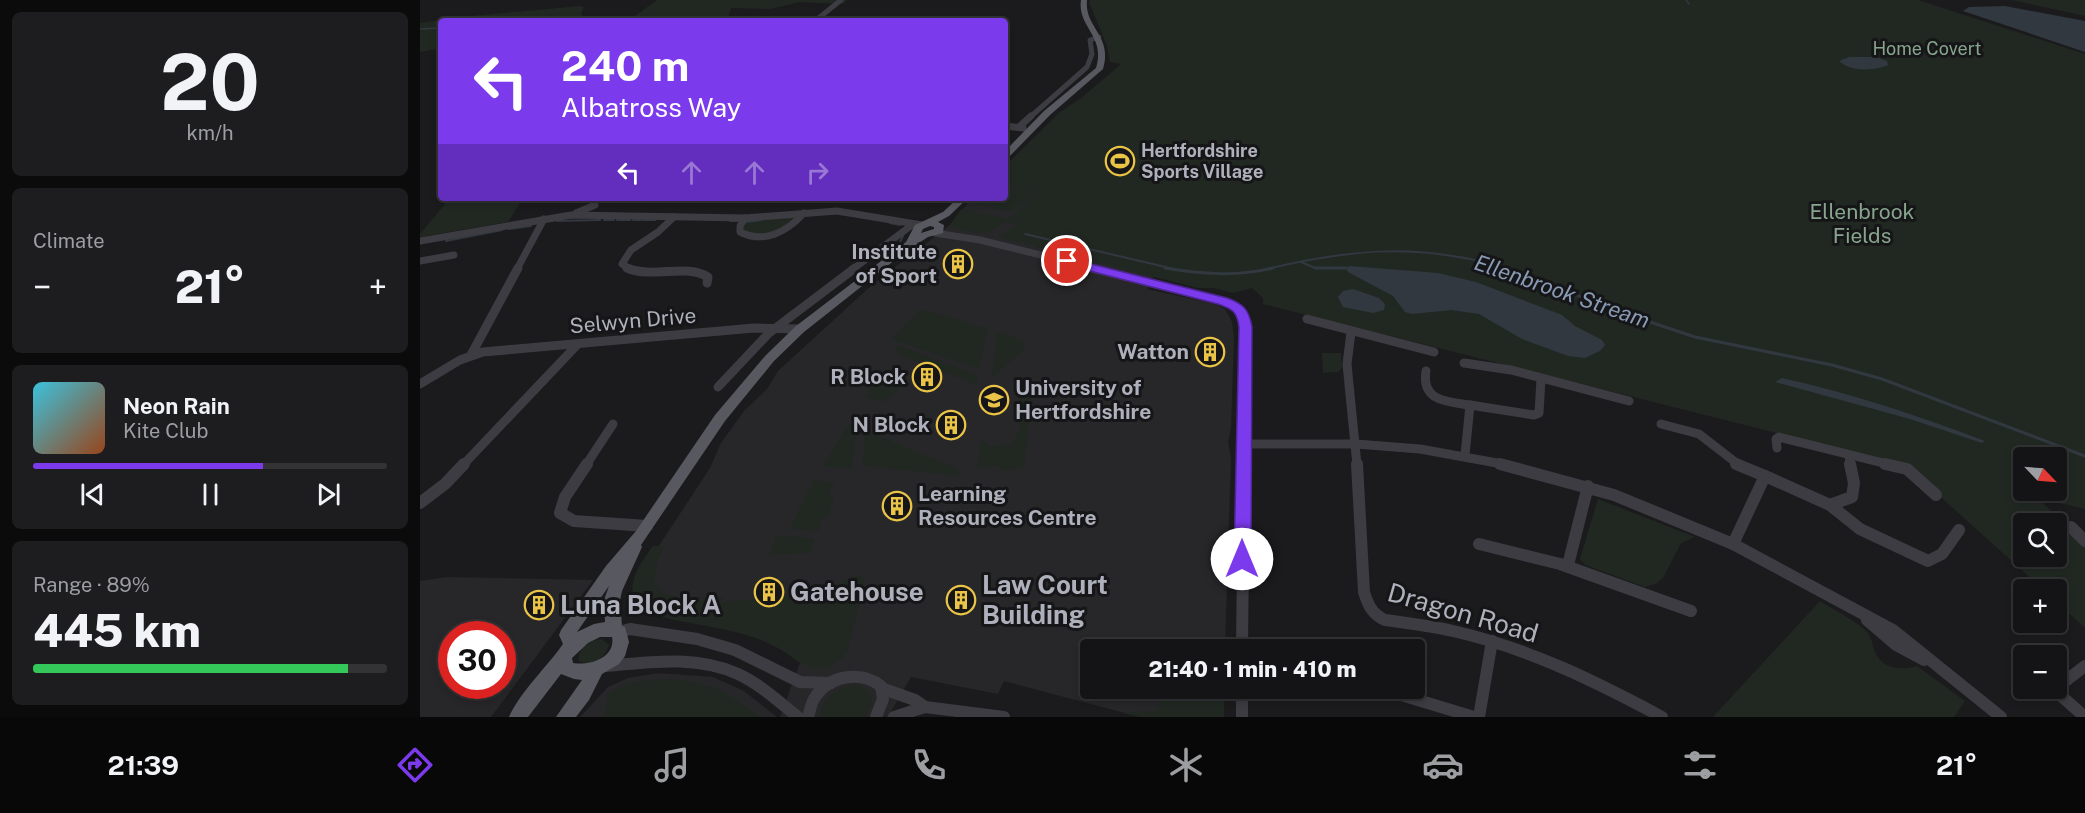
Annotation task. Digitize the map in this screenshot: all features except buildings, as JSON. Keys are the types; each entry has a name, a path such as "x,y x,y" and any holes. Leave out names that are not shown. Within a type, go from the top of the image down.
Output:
{"main road":[{"path":"1008,153 1031,129 1099,69 1103,56 1099,38 1082,8 1084,0"},
{"path":"600,668 587,673 572,673 565,668 568,652 567,634 611,570 644,530 720,418 770,358 800,329 960,201"},
{"path":"565,717 600,668 620,648 622,639 616,631 612,600 614,591 644,530"},
{"path":"518,717 534,693 568,652 595,631 616,631"}],"street":[{"path":"819,18 841,0"},
{"path":"1019,127 1087,67 1092,54 1090,40 1099,38"},
{"path":"1008,128 1031,129"},
{"path":"571,215 599,201"},
{"path":"595,205 596,216"},
{"path":"420,240 571,215 745,218 847,211 980,240 1237,306 1243,312 1245,321 1242,639"},
{"path":"745,218 740,226 740,232 748,237 766,237 792,226 804,213"},
{"path":"674,217 654,235 632,249 625,256 622,264 625,268 637,272 699,271 706,274 707,283"},
{"path":"420,384 471,355 544,219"},
{"path":"717,387 778,327 926,228"},
{"path":"420,261 454,255"},
{"path":"1307,319 1434,352"},
{"name":"Selwyn Drive","path":"471,355 778,327 800,329"},
{"name":"Dragon Road","path":"1351,332 1347,364 1356,444 1364,592 1367,605 1374,615 1385,620 1460,632 1492,641 1568,668 1662,717"},
{"path":"420,502 445,484 577,345"},
{"path":"1464,363 1511,370 1629,401"},
{"path":"1426,370 1425,388 1435,398 1534,415 1539,412 1541,379"},
{"path":"1466,455 1470,405"},
{"path":"613,424 565,497 560,513 574,521 644,530"},
{"path":"1661,424 1699,434 1725,457 1830,505 1860,529 1928,561 1936,561 1959,530"},
{"path":"1777,448 1776,439 1779,437 1907,469 1936,495"},
{"path":"1243,444 1356,444 1466,455 1588,486 1651,508 1733,544 1813,585 1860,615 1886,638 1933,664 2001,717"},
{"path":"1830,505 1852,497 1854,483 1849,456"},
{"path":"1733,544 1765,476"},
{"path":"1568,565 1588,486"},
{"path":"2071,527 2085,541"},
{"path":"1479,544 1522,551 1568,565 1690,610"},
{"path":"616,631 630,629 697,639 735,650 800,682 831,682 843,677 864,675 873,678 881,688 925,707 1004,717"},
{"path":"1479,717 1492,641"},
{"path":"600,668 670,661 708,664 738,674 759,686 798,717"},
{"path":"2085,666 2059,686 2059,694 2085,717"},
{"path":"808,717 812,703 831,682"},
{"path":"876,717 882,704 881,688"},
{"path":"1242,699 1242,717"},
{"path":"1414,699 1474,717"},
{"path":"894,717 925,707"}],"shaded area":[{"path":"2005,6 2085,21 2085,52 1963,11 1969,7"},
{"path":"1849,57 1876,57 1887,61 1888,65 1856,69 1839,61"},
{"name":"University of Hertfordshire","path":"1080,99 1166,254 1147,289 1215,304 1225,309 1232,322 1234,337 1231,429 1228,442 1231,459 1225,639 1080,639 1080,699 1224,699 1224,717 1140,717 1004,681 998,694 911,677 888,717 780,717 801,660 751,633 648,609 639,576 710,468 721,443 744,411 767,389 778,371 872,285 950,225 970,201 1008,201 1008,163 1059,113"},
{"path":"1349,266 1438,273 1476,282 1562,315 1575,326 1602,340 1605,345 1600,351 1585,358 1568,356 1522,339 1479,314 1451,310 1412,314 1405,312 1393,296 1348,272 1346,268"},
{"path":"1353,289 1379,298 1385,304 1384,310 1373,313 1343,307 1338,297 1343,291"},
{"path":"1782,378 1885,406 1985,441 1982,443 1910,419 1775,382"},
{"path":"447,577 593,580 516,683 516,621 438,621 438,699 504,699 491,717 420,717 420,581"},
{"path":"658,673 713,677 744,691 777,717 580,717 608,687 628,678"}],"green space":[{"path":"657,0 847,0 843,4 799,2 771,9 731,8 728,18 632,18"},
{"name":"Ellenbrook Fields","path":"1091,0 1918,0 2085,54 2085,509 2051,501 2067,501 2067,447 2013,447 2013,501 2041,501 2053,513 2013,513 2013,562 1905,465 1263,304 1263,298 1252,288 1233,293 1214,288 1198,288 998,237 1017,225 1005,222 980,234 952,227 950,225 961,209 1008,219 1039,193 1008,185 1008,166 1059,113 1080,99 1121,64 1110,62 1107,46 1089,2"},
{"path":"2012,0 2085,0 2085,16"},
{"path":"579,6 584,7 581,14 586,18 456,18"},
{"path":"438,20 438,49 420,52 420,23"},
{"path":"1008,187 1036,193 1012,212 977,204 980,201 1008,201"},
{"path":"448,201 521,201 508,222 420,237 420,234"},
{"path":"804,213 784,231 748,237 740,226 745,218"},
{"path":"921,309 987,328 979,369 891,339"},
{"path":"997,331 1025,341 1023,350 992,378"},
{"path":"897,345 978,375 977,385 894,353"},
{"path":"1322,353 1341,353 1342,368 1338,372 1323,373"},
{"path":"872,374 903,386 884,402 867,397"},
{"path":"1023,380 1030,380 1032,395 1024,468 1001,470 1001,466 977,468 981,440 989,446 1011,444 1015,438 1021,418 1016,389"},
{"path":"849,423 857,427 852,469 823,466"},
{"path":"865,430 960,470 961,476 863,466"},
{"path":"813,480 835,482 828,494 834,496 828,518 823,518 818,532 790,529"},
{"path":"1598,499 1695,537 1681,543 1663,578 1645,587 1585,565 1580,559"},
{"name":"Ellenbrook Fields","path":"2067,527 2085,545 2085,628 2067,611 2067,579 2032,579 2019,567 2067,567"},
{"path":"776,537 815,538 811,553 768,555"},
{"path":"653,546 665,546 658,559 654,584 660,590 677,597 724,596 721,602 822,594 853,576 861,576 865,580 848,649 844,656 828,669 810,667 774,646 741,633 655,615 639,609 632,592 633,584 638,568"},
{"path":"1820,601 1864,629 1870,636 1881,661 1898,668 1917,666 1965,701 1954,717 1713,717"},
{"path":"602,639 609,645 601,657 589,663 579,661 580,652 585,646"},
{"path":"671,679 697,683 719,690 739,701 760,717 605,717 607,694 614,689 638,682"},
{"path":"855,684 868,690 871,697 870,707 865,717 820,717 823,704 831,694"},
{"path":"1160,699 1224,699 1224,717 1140,717 1124,713 1159,710"}],"waterway":[{"path":"1686,0 1689,4"},
{"path":"420,29 438,28"},
{"path":"557,221 600,220"},
{"path":"604,220 614,220"},
{"path":"617,220 630,220"},
{"path":"633,220 641,220"},
{"path":"643,220 655,220"},
{"path":"747,222 761,220"},
{"path":"730,221 738,221"},
{"path":"890,223 900,225"},
{"path":"509,229 531,226"},
{"path":"446,241 502,230"},
{"name":"Ellenbrook Stream","path":"1025,234 1174,269"},
{"path":"898,246 903,236"},
{"name":"Ellenbrook Stream","path":"1267,269 1329,256 1388,251 1448,255 1510,269"},
{"path":"1301,262 1315,268 1346,268"},
{"name":"Ellenbrook Stream","path":"1165,268 1219,274 1246,273 1273,268"},
{"name":"Ellenbrook Stream","path":"1505,268 1695,337 1832,365 1882,379 2085,456"}],"place":[{"name":"Hertfordshire Sports Village","path":"1120,161"},
{"name":"Institute of Sport","path":"958,264"},
{"name":"Watton","path":"1210,352"},
{"name":"R Block","path":"927,377"},
{"name":"University of Hertfordshire","path":"994,400"},
{"name":"N Block","path":"951,425"},
{"name":"Learning Resources Centre","path":"897,506"},
{"name":"Gatehouse","path":"769,592"},
{"name":"Law Court Building","path":"961,600"},
{"name":"Luna Block A","path":"539,605"}],"route":[{"path":"1067,261 1223,301 1237,306 1243,312 1246,327 1242,559"}],"park label":[{"name":"Home Covert","path":"1927,49"}]}
